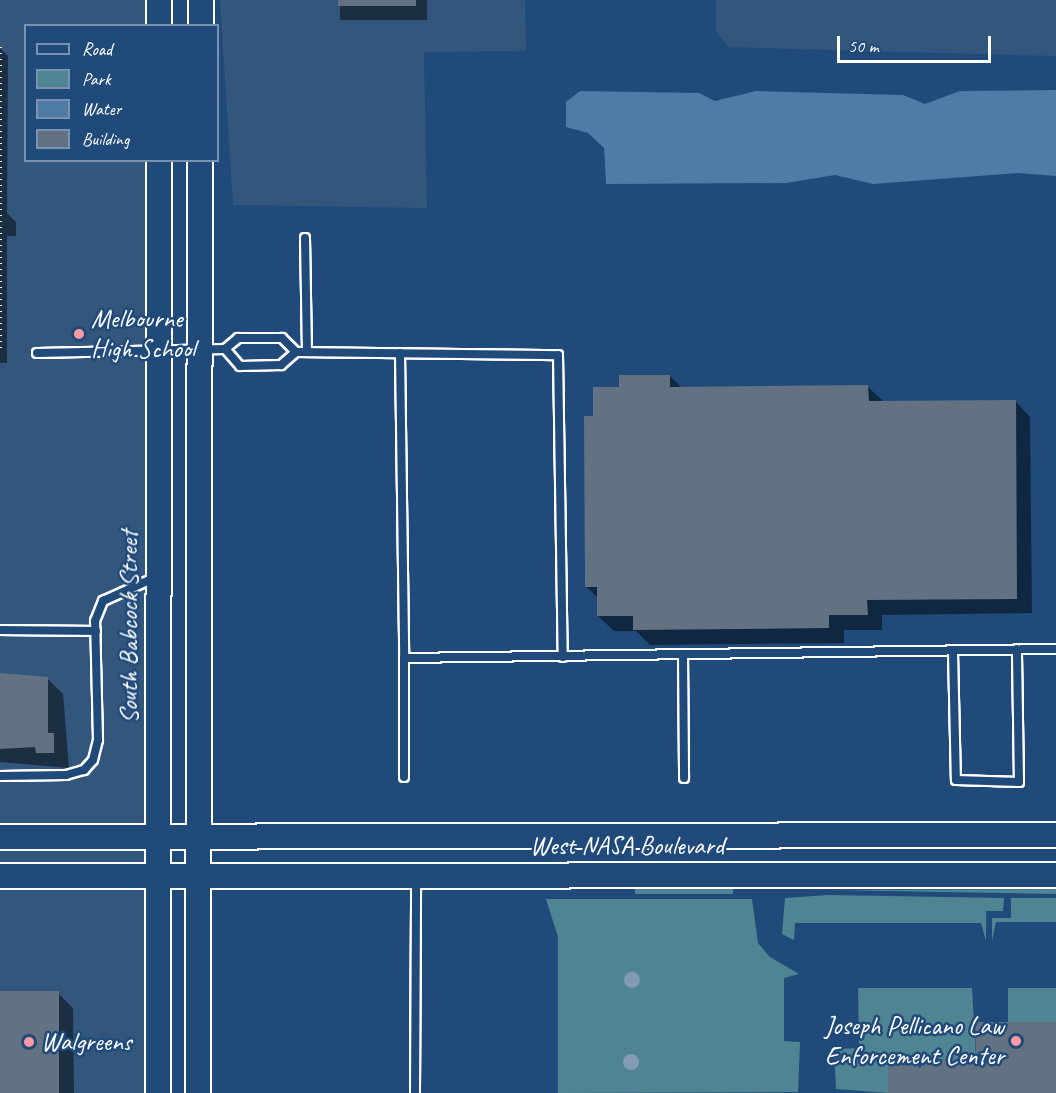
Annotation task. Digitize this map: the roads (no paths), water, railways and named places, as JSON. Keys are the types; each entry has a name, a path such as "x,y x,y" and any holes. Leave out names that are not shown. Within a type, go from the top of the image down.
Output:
{"main road":[{"path":"159,0 159,24"},
{"path":"201,0 201,24"},
{"name":"South Babcock Street","path":"158,1093 156,577 159,162"},
{"path":"198,1093 200,162"},
{"name":"West NASA Boulevard","path":"0,837 1056,835"},
{"name":"West NASA Boulevard","path":"0,876 1056,875"}],"lane":[{"path":"304,238 307,352"},
{"path":"37,353 225,350 238,338 282,338 296,352"},
{"path":"225,350 240,366 281,365 296,352 558,355 563,657"},
{"path":"400,353 404,777"},
{"path":"0,776 66,775 84,770 93,760 98,740 96,631 103,601 156,577"},
{"path":"0,630 96,631"},
{"path":"954,652 956,780 1019,782 1017,649"},
{"path":"404,658 1056,649"},
{"path":"683,655 684,778"},
{"path":"415,1093 416,875"}],"water":[{"path":"1056,90 1056,176 1018,173 873,184 835,175 786,183 606,184 604,148 588,133 566,127 566,102 580,91 699,93 715,101 756,91 903,95 925,104 960,91"}],"place":[{"name":"Melbourne High School","path":"79,334"},
{"name":"Joseph Pellicano Law Enforcement Center","path":"1016,1041"},
{"name":"Walgreens","path":"29,1042"}]}
